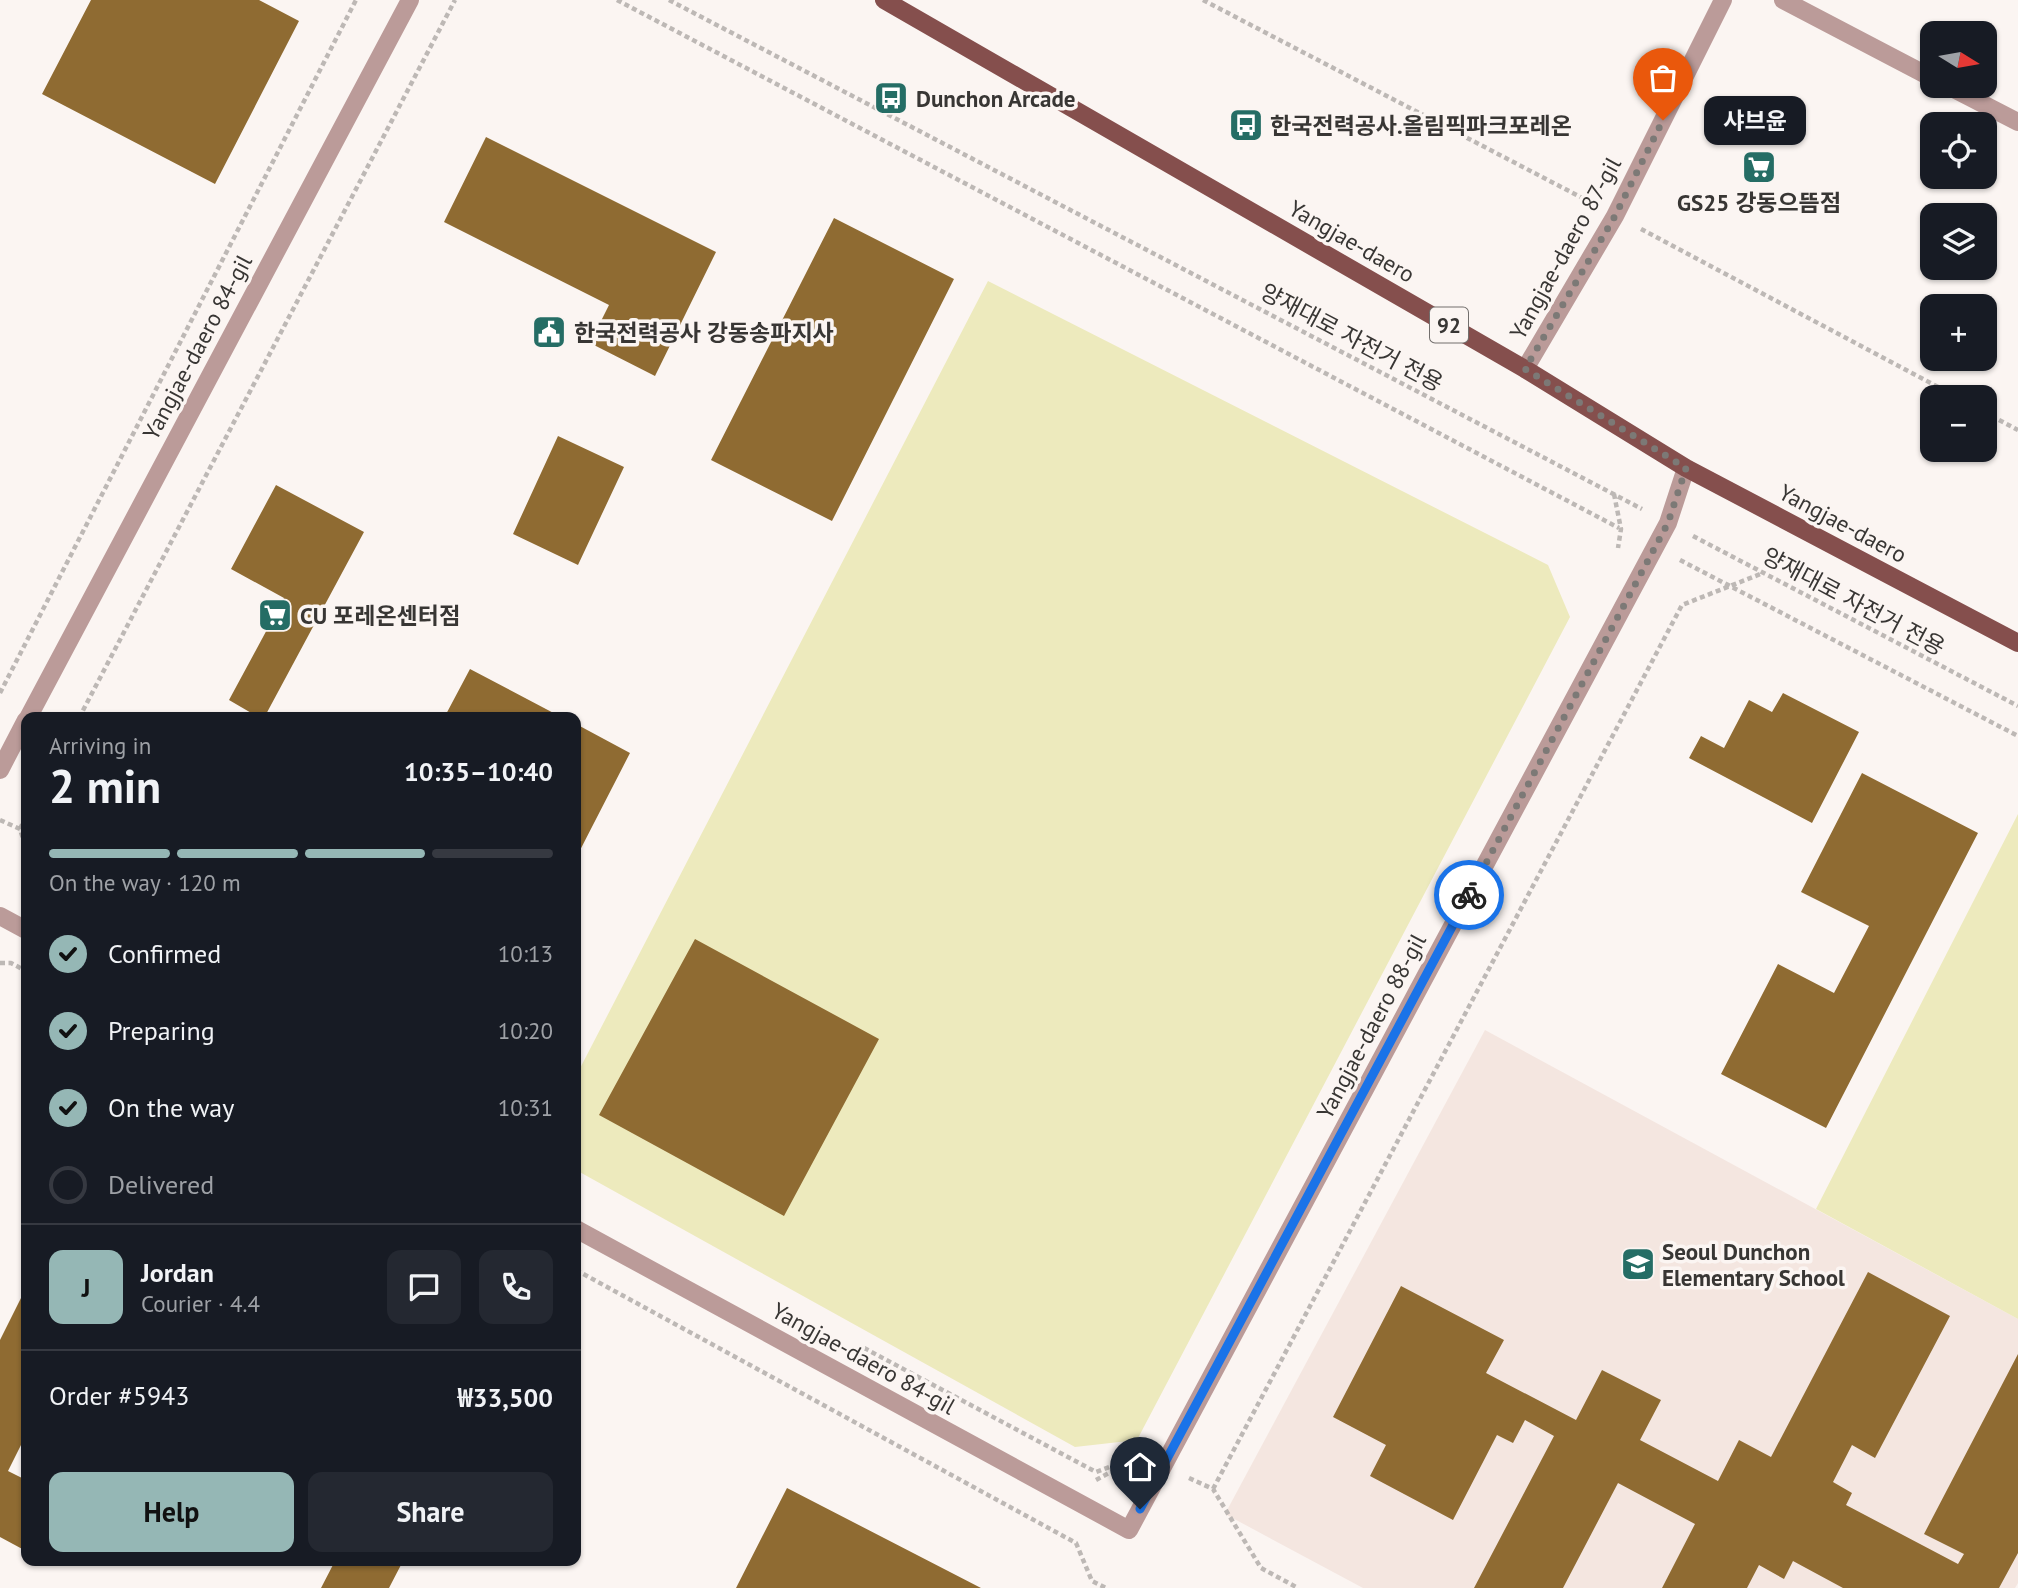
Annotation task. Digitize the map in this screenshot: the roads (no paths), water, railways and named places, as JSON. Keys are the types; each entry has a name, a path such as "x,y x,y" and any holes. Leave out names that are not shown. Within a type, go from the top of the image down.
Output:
{"main road":[{"name":"Yangjae-daero","path":"884,0 1525,369 1686,468 2018,643"}],"street":[{"name":"Yangjae-daero 84-gil","path":"31,712 410,0"},
{"name":"Yangjae-daero 87-gil","path":"1525,369 1615,216 1723,0"},
{"path":"1783,0 1920,72"},
{"path":"1971,98 2018,122"},
{"name":"Yangjae-daero 88-gil","path":"1129,1530 1656,547 1668,523 1686,468"},
{"name":"Yangjae-daero 84-gil","path":"0,770 21,730"},
{"path":"0,916 21,927"},
{"name":"Yangjae-daero 84-gil","path":"581,1232 1129,1530"}],"place":[{"name":"Dunchon Arcade","path":"891,98"},
{"name":"샤브윤","path":"1663,120"},
{"name":"한국전력공사.올림픽파크포레온","path":"1246,125"},
{"name":"GS25 강동으뜸점","path":"1759,167"},
{"name":"한국전력공사 강동송파지사","path":"549,332"},
{"name":"CU 포레온센터점","path":"275,615"},
{"name":"Seoul Dunchon Elementary School","path":"1638,1264"}]}
